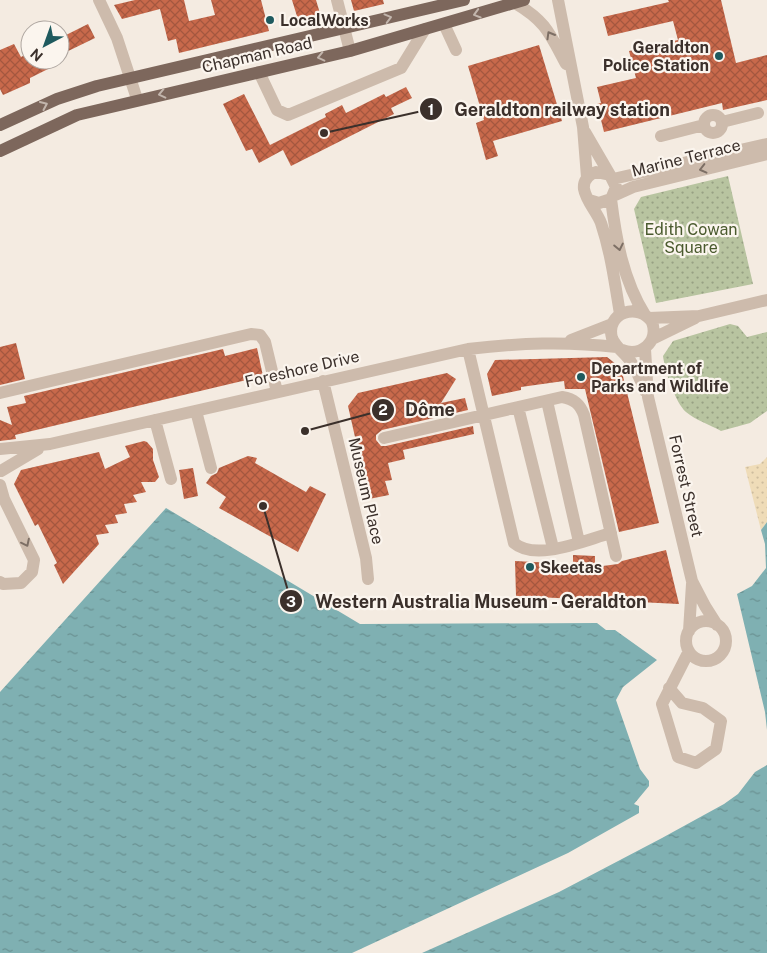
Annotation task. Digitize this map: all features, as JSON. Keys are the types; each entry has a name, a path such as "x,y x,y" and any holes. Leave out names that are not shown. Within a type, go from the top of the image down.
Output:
{"main road":[{"name":"Chapman Road","path":"0,125 56,99 131,78 344,30 464,0"},
{"name":"Chapman Road","path":"0,151 77,115 137,99 350,51 520,2"}],"street":[{"path":"98,0 118,38 137,99"},
{"path":"337,0 350,51"},
{"path":"558,0 583,127 587,177 584,186 604,232 616,319 612,336 620,348 634,353 699,316"},
{"path":"520,2 536,15 548,29 573,77"},
{"path":"444,24 456,50"},
{"path":"259,72 277,110 288,115 401,68 426,29"},
{"path":"722,122 758,112"},
{"path":"661,136 704,125 710,116 717,116 722,122 721,129 715,134"},
{"path":"704,125 708,132 715,134"},
{"path":"583,127 616,187 612,197 619,248 628,284 653,327 648,344"},
{"path":"715,134 721,160"},
{"name":"Marine Terrace","path":"612,197 632,187 767,144"},
{"name":"Marine Terrace","path":"612,177 767,154"},
{"path":"587,177 601,171 612,177"},
{"path":"589,200 598,203 612,197"},
{"path":"616,319 632,310 647,316 699,316 767,300"},
{"name":"Foreshore Drive","path":"564,342 599,331 616,319"},
{"path":"0,392 251,334 260,335 265,342 277,392"},
{"name":"Foreshore Drive","path":"0,448 50,444 468,349 513,344 564,342 620,348"},
{"name":"Forrest Street","path":"648,344 648,397"},
{"name":"Forrest Street","path":"620,348 632,364 648,397 692,581 704,606 725,634 725,647 718,657 706,661 700,660 689,651 687,644 692,581"},
{"path":"468,349 514,542 529,551 553,548 611,533"},
{"name":"Museum Place","path":"323,381 366,558 368,579"},
{"path":"384,438 562,397 570,398 581,407 616,556"},
{"path":"547,401 579,542"},
{"path":"518,407 553,548"},
{"path":"196,411 211,468"},
{"path":"156,420 171,479"},
{"name":"Foreshore Drive","path":"0,469 26,454 50,444"},
{"path":"0,485 4,499 34,560 32,572 28,579 12,585 0,582"},
{"path":"689,631 699,622 706,621 717,625"},
{"path":"669,688 682,703 703,708 721,721 716,749 696,763 678,757 662,704 669,688 689,651"}],"sand":[{"path":"767,457 767,522 761,530 745,467 760,464"}],"green space":[{"name":"Edith Cowan Square","path":"728,176 753,284 656,303 634,209 641,197"},
{"path":"730,324 738,326 747,337 767,332 767,411 750,423 721,431 694,418 682,407 671,386 663,356 673,341"}],"water":[{"path":"166,508 360,624 597,623 606,630 615,630 657,660 623,687 616,700 640,769 649,781 649,786 634,804 639,806 639,813 568,853 352,953 0,953 0,692"},
{"path":"767,522 767,730 765,712 737,594 752,586 766,568 765,544 761,530"},
{"path":"767,765 767,953 422,953 559,892 662,838 724,804 738,794 755,772"}],"building":[{"path":"135,0 184,0 189,21 215,15 211,0 261,0 269,31 179,53 176,39 168,41 160,9 122,19 114,5"},
{"path":"292,0 316,0 322,20 300,26"},
{"path":"351,0 383,0 384,4 354,11"},
{"path":"668,0 721,0 736,63 767,55 767,100 723,110 722,103 604,132 597,104 601,103 597,87 636,78 629,51 678,40 673,21 608,36 603,17 669,2"},
{"path":"88,24 95,38 70,50 70,33"},
{"path":"14,44 20,55 20,70 46,70 30,78 30,83 3,95 0,89 0,50"},
{"path":"539,45 562,121 493,141 498,156 486,160 476,123 484,120 468,66"},
{"path":"406,87 412,98 391,108 394,114 291,166 283,150 259,163 252,149 246,151 223,104 244,94 270,145 326,117 325,114 342,105 346,113 384,94 386,97"},
{"path":"16,343 25,379 0,385 0,347"},
{"path":"257,348 263,376 15,435 16,439 0,441 0,420 12,425 7,407 26,403 24,396 223,349 225,356"},
{"path":"607,357 621,368 659,523 619,532 585,389 565,389 564,381 521,387 521,390 492,396 487,374 495,360"},
{"path":"447,373 456,379 441,403 465,398 468,410 382,430 376,435 376,440 381,446 386,446 473,426 474,434 403,450 405,459 388,463 392,480 385,481 389,495 369,499 348,406 358,393"},
{"path":"144,441 153,449 153,460 159,477 155,482 141,482 146,492 133,495 137,502 124,504 127,513 115,515 118,523 105,525 109,533 96,535 99,544 63,584 54,565 57,563 38,524 35,526 14,484 21,470 99,452 105,469 130,457 125,446"},
{"path":"248,456 257,458 255,463 306,492 310,486 326,494 298,552 219,508 226,497 206,483 211,476 217,473 219,468"},
{"path":"193,468 198,496 184,499 179,470"},
{"path":"666,550 679,604 516,596 515,561 573,564 573,555 595,556 595,567 618,564 622,561"}],"place":[{"name":"LocalWorks","path":"270,20"},
{"name":"Geraldton Police Station","path":"719,56"},
{"name":"Geraldton railway station","path":"324,133"},
{"name":"Department of Parks and Wildlife","path":"581,377"},
{"name":"Dôme","path":"305,431"},
{"name":"Western Australia Museum - Geraldton","path":"263,506"},
{"name":"Skeetas","path":"530,567"}]}
